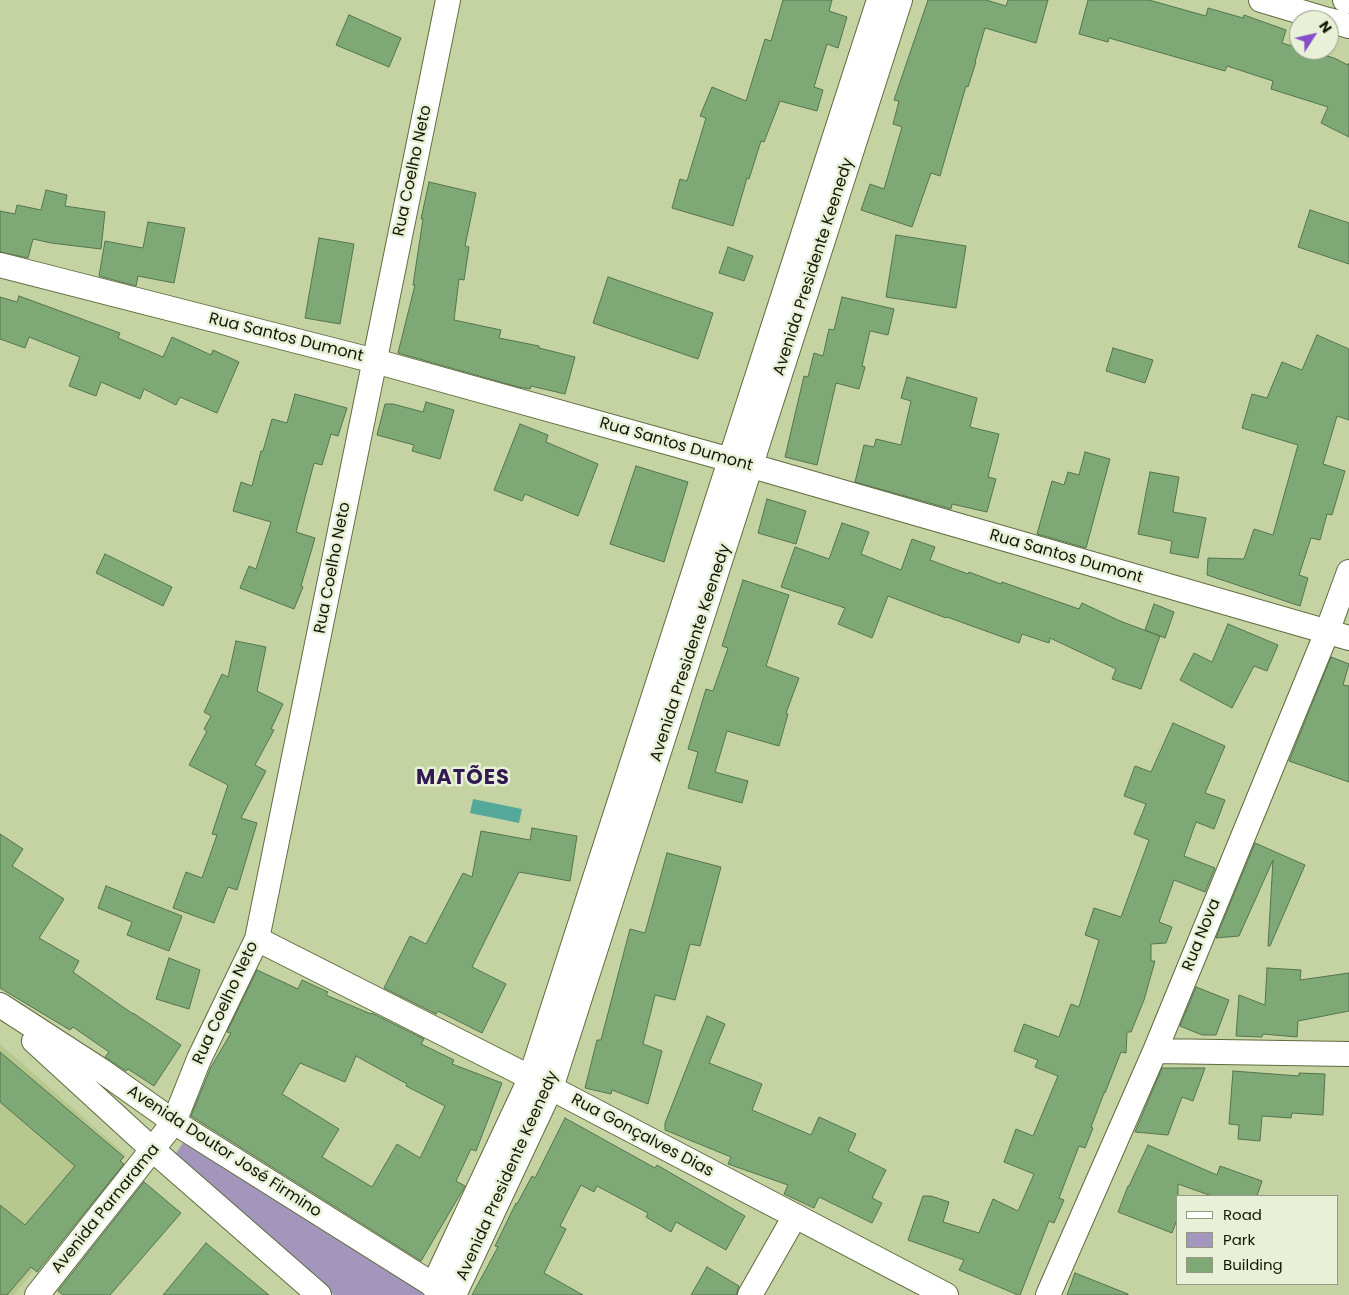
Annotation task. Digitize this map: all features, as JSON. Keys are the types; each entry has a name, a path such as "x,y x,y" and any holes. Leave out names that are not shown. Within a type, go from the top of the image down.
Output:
{"street":[{"name":"Rua Coelho Neto","path":"174,1122 198,1059 257,939 448,0"},
{"name":"Avenida Presidente Keenedy","path":"741,463 880,0"},
{"name":"Avenida Presidente Keenedy","path":"444,1292 541,1084 741,463 900,0"},
{"path":"1261,0 1295,10"},
{"name":"Rua Santos Dumont","path":"0,265 375,361 741,463 1338,635"},
{"name":"Rua Nova","path":"1048,1295 1338,635 1349,572"},
{"name":"Rua Gonçalves Dias","path":"257,939 541,1084 946,1295"},
{"name":"Avenida Doutor José Firmino","path":"0,1007 102,1071 174,1122 444,1292"},
{"name":"Avenida Doutor José Firmino","path":"0,1007 153,1150 319,1295"},
{"path":"1155,1051 1349,1054"},
{"name":"Avenida Parnarama","path":"37,1295 174,1122"},
{"path":"750,1295 795,1216"}],"shaded area":[{"path":"0,1044 126,1155 14,1295 0,1295"}],"green space":[{"path":"183,1143 432,1293 431,1295 334,1295 173,1158"}],"water":[{"path":"473,799 522,809 519,823 470,813"}],"building":[{"path":"783,0 832,0 829,11 847,17 838,48 827,44 814,87 823,90 817,111 780,101 764,142 761,141 749,179 747,178 733,226 672,208 680,179 687,181 706,118 700,116 712,87 746,101 765,39 771,41"},
{"path":"928,0 986,0 1006,6 1008,0 1048,0 1036,43 985,28 940,176 931,173 912,227 861,210 870,184 884,189 902,127 893,124 899,101 894,100"},
{"path":"1088,0 1149,0 1206,16 1208,8 1243,18 1244,15 1286,30 1282,43 1289,45 1289,60 1338,60 1348,65 1349,63 1349,137 1321,123 1328,107 1271,89 1273,81 1227,66 1225,71 1109,38 1108,42 1079,34"},
{"path":"349,15 401,38 389,67 336,45"},
{"path":"429,182 476,193 465,246 469,247 464,280 459,279 454,320 501,330 499,338 539,346 539,348 575,357 565,394 531,386 530,389 518,387 398,353 415,285 413,285 423,219 421,219"},
{"path":"46,190 67,195 65,206 105,212 101,249 33,239 28,258 0,252 0,211 15,214 17,205 41,210"},
{"path":"1310,210 1349,223 1349,264 1298,247"},
{"path":"148,222 185,228 174,283 138,276 136,286 99,276 105,241 143,248"},
{"path":"896,235 966,246 956,308 886,297"},
{"path":"319,238 354,244 340,324 305,318"},
{"path":"728,247 753,256 744,281 719,273"},
{"path":"608,277 713,313 698,359 593,323"},
{"path":"19,296 120,333 118,338 163,357 172,337 211,355 213,350 239,362 217,413 180,397 176,405 144,389 140,399 101,382 96,396 69,386 80,357 29,337 25,348 0,339 0,297 17,302"},
{"path":"842,297 894,309 888,335 870,331 862,366 865,367 859,389 836,383 817,465 785,457 804,376 808,377 814,353 823,356 829,329 834,330"},
{"path":"1317,335 1349,349 1349,420 1337,416 1323,464 1345,471 1332,515 1327,514 1320,540 1311,538 1299,575 1308,578 1300,606 1207,575 1208,558 1244,559 1254,529 1273,535 1298,445 1242,428 1252,394 1267,398 1282,362 1302,370"},
{"path":"1113,348 1153,360 1145,383 1106,371"},
{"path":"907,377 977,398 970,427 999,434 988,477 996,479 987,512 952,504 951,509 855,482 864,445 874,447 876,439 901,445 911,401 901,398"},
{"path":"295,394 347,408 338,436 331,434 322,465 314,463 296,532 315,538 301,586 303,587 294,609 240,588 249,566 256,569 271,522 233,511 241,482 252,486 272,419 287,423"},
{"path":"426,402 454,410 440,459 412,451 414,445 377,435 385,404 393,404 423,412"},
{"path":"520,424 548,435 546,442 598,464 578,516 525,494 522,501 494,490"},
{"path":"1085,452 1110,459 1086,548 1037,534 1052,481 1064,485 1068,472 1079,475"},
{"path":"636,466 688,482 664,562 610,544"},
{"path":"1150,472 1179,477 1173,512 1206,518 1198,558 1170,553 1172,541 1138,534"},
{"path":"767,499 806,511 796,544 758,533"},
{"path":"842,523 869,532 861,554 901,570 912,539 935,547 930,560 968,574 969,572 1001,584 1002,582 1079,609 1082,603 1120,621 1160,636 1141,689 1112,679 1116,669 1050,638 1049,643 1022,634 1019,643 888,596 872,638 838,624 845,608 781,587 795,547 829,559"},
{"path":"105,554 172,587 163,606 96,573"},
{"path":"743,580 789,595 766,666 799,678 786,713 788,714 779,746 727,731 715,772 748,781 742,803 688,788 698,752 688,749 706,689 713,691 728,648 722,646"},
{"path":"1154,604 1174,612 1165,638 1145,630"},
{"path":"1228,624 1278,645 1267,671 1254,666 1232,708 1180,680 1194,653 1212,662"},
{"path":"236,641 266,647 257,691 283,704 271,729 274,730 255,765 266,771 241,818 257,823 237,890 228,887 214,923 173,908 186,872 202,878 217,835 212,834 228,785 189,765 207,731 204,729 211,716 204,712 222,674 228,677"},
{"path":"1331,657 1349,664 1343,685 1349,686 1349,782 1289,761"},
{"path":"1173,723 1225,746 1205,793 1225,800 1214,829 1196,822 1184,856 1215,868 1205,892 1174,880 1159,922 1172,927 1166,943 1151,944 1151,961 1155,961 1144,1000 1131,1032 1127,1032 1126,1053 1121,1052 1091,1127 1093,1128 1085,1148 1079,1146 1059,1198 1064,1200 1054,1223 1049,1221 1020,1295 1018,1295 959,1270 964,1260 908,1240 923,1196 931,1196 949,1202 943,1222 979,1233 993,1199 1018,1211 1034,1174 1004,1162 1016,1129 1033,1136 1058,1076 1035,1067 1038,1060 1014,1051 1024,1024 1059,1037 1071,1004 1079,1007 1099,940 1085,935 1094,908 1121,917 1149,840 1134,834 1146,804 1124,796 1135,766 1151,772"},
{"path":"532,828 577,836 570,881 519,872 472,967 506,984 482,1033 438,1011 436,1014 384,988 410,936 426,944 463,873 472,877 481,831 530,840"},
{"path":"0,834 23,849 12,866 64,899 39,938 79,961 73,972 181,1045 154,1086 105,1057 109,1052 73,1027 70,1030 0,988"},
{"path":"1255,843 1305,865 1270,946 1268,946 1273,860 1239,936 1216,938"},
{"path":"667,853 721,867 700,946 690,944 675,1000 655,995 643,1044 662,1051 648,1104 612,1090 611,1094 585,1088 597,1040 601,1040 630,929 645,933"},
{"path":"106,886 182,916 169,951 127,935 132,922 98,908"},
{"path":"169,958 200,970 189,1009 156,999"},
{"path":"1267,968 1301,970 1300,980 1349,973 1349,1011 1298,1021 1297,1037 1263,1034 1262,1037 1236,1036 1239,995 1265,1005"},
{"path":"257,970 298,989 302,980 328,992 326,995 372,1013 424,1039 421,1044 454,1060 452,1064 502,1083 476,1151 471,1149 456,1181 465,1186 421,1261 191,1116 211,1067 231,1033 227,1032","holes":["356,1056 407,1084 406,1086 445,1106 420,1158 397,1144 372,1187 322,1157 339,1129 282,1094 300,1063 345,1082"]},
{"path":"1196,987 1229,1000 1216,1035 1202,1035 1180,1026"},
{"path":"707,1016 725,1024 709,1063 762,1084 752,1110 811,1135 819,1117 856,1134 848,1151 886,1170 872,1198 882,1203 872,1223 819,1197 814,1208 784,1194 788,1185 728,1164 731,1157 665,1130 665,1123"},
{"path":"0,1052 124,1157 120,1161 124,1164 37,1272 31,1267 7,1295 0,1295 0,1205 25,1225 75,1166 0,1102"},
{"path":"1162,1068 1205,1068 1193,1101 1182,1097 1168,1135 1135,1132"},
{"path":"1233,1071 1299,1076 1299,1073 1325,1074 1323,1115 1292,1113 1291,1118 1262,1116 1260,1141 1238,1139 1239,1125 1229,1124"},
{"path":"565,1118 655,1168 657,1165 745,1216 726,1250 676,1222 671,1232 646,1217 648,1213 597,1186 594,1192 581,1185 560,1226 566,1229 544,1273 583,1295 472,1295 498,1247 495,1246 516,1203 532,1176 535,1178"},
{"path":"1148,1145 1217,1175 1220,1166 1262,1181 1257,1195 1209,1195 1178,1184 1176,1222 1172,1233 1118,1212"},
{"path":"144,1182 181,1213 110,1295 63,1295 58,1291"},
{"path":"206,1243 269,1295 163,1295"},
{"path":"707,1267 739,1286 736,1295 691,1295"},
{"path":"1075,1273 1128,1294 1128,1295 1067,1295"}],"district":[{"name":"MATÕES","path":"463,779"}]}
